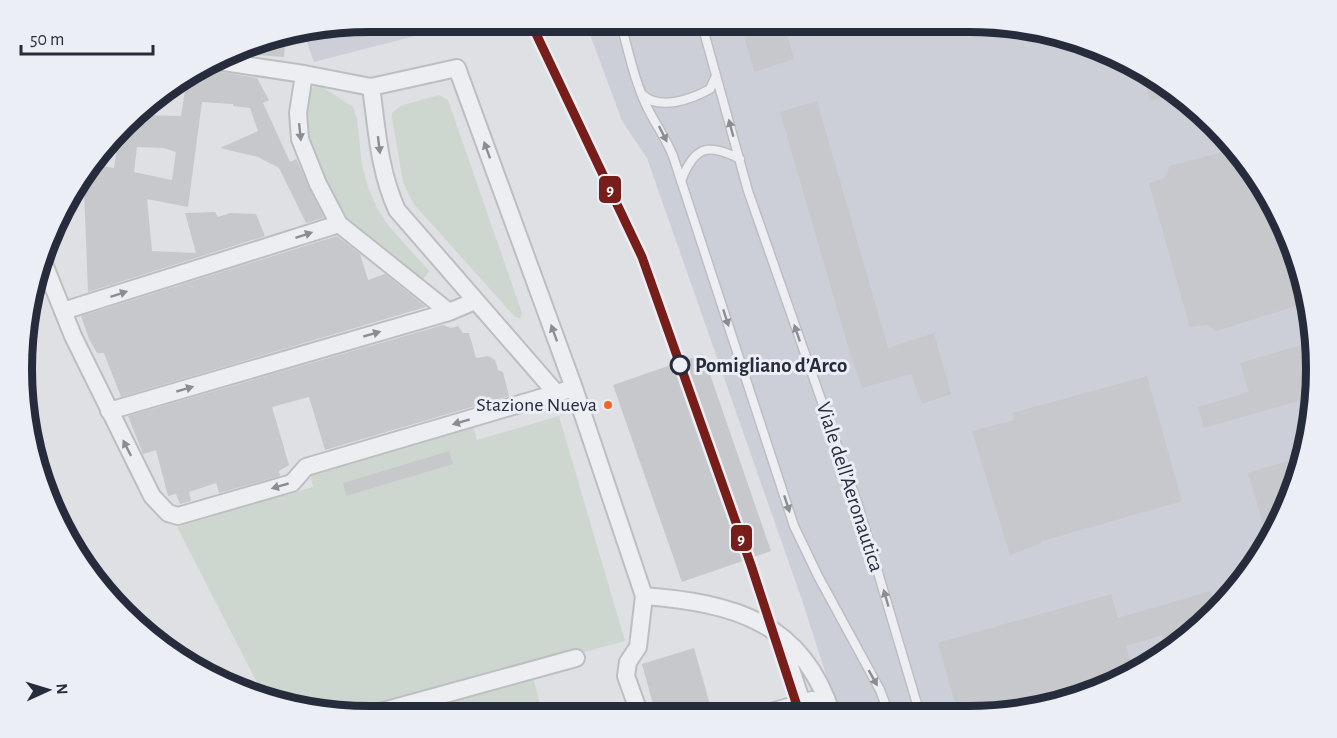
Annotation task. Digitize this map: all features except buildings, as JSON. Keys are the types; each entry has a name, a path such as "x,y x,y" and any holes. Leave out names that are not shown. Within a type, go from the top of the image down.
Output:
{"street":[{"path":"228,63 371,87 457,68 574,388 644,596 638,646 628,662 626,676 637,706"},
{"path":"297,73 300,139 318,184 339,224 449,312"},
{"path":"371,87 381,168 398,210 557,394"},
{"path":"63,311 339,224"},
{"path":"46,270 109,411 152,496 168,513 178,516 292,483 306,467 574,388"},
{"path":"109,411 449,312 476,301"},
{"path":"644,596 685,599 749,616 775,631 809,665 821,684 829,706"},
{"path":"775,631 782,640 803,706"},
{"path":"401,706 576,658"},
{"path":"808,706 826,697"}],"lane":[{"path":"623,31 641,93 666,139 681,181 794,526 818,576 880,690 886,706"},
{"name":"Viale dell’Aeronautica","path":"704,31 764,239 858,505 918,706"},
{"path":"641,93 648,100 657,103 676,101 710,89 717,75"},
{"path":"681,181 691,159 704,150 720,150 740,159"}],"shaded area":[{"path":"434,31 314,62 305,38 347,32"},
{"path":"589,31 968,31 1012,34 1076,49 1117,66 1156,88 1207,130 1249,181 1280,240 1299,303 1306,369 1299,435 1280,498 1249,557 1207,608 1156,650 1117,672 1076,689 1034,700 990,706 836,706 802,600 647,158 622,121"},
{"path":"321,86 353,107 357,119 362,165 368,187 377,208 388,225 429,271 420,284 341,216 304,132 308,91"},
{"path":"439,95 448,100 522,313 520,318 515,317 413,203 403,182 392,113 400,106"},
{"path":"559,416 625,641 385,706 325,704 260,689 177,527 313,487 310,473 473,426 477,440"},
{"path":"533,677 540,706 430,706"}],"transit line":[{"name":"9","path":"535,31 642,257 751,565 797,706"}],"place":[{"name":"Pomigliano d’Arco","path":"680,365"},
{"name":"Stazione Nueva","path":"608,405"}]}
